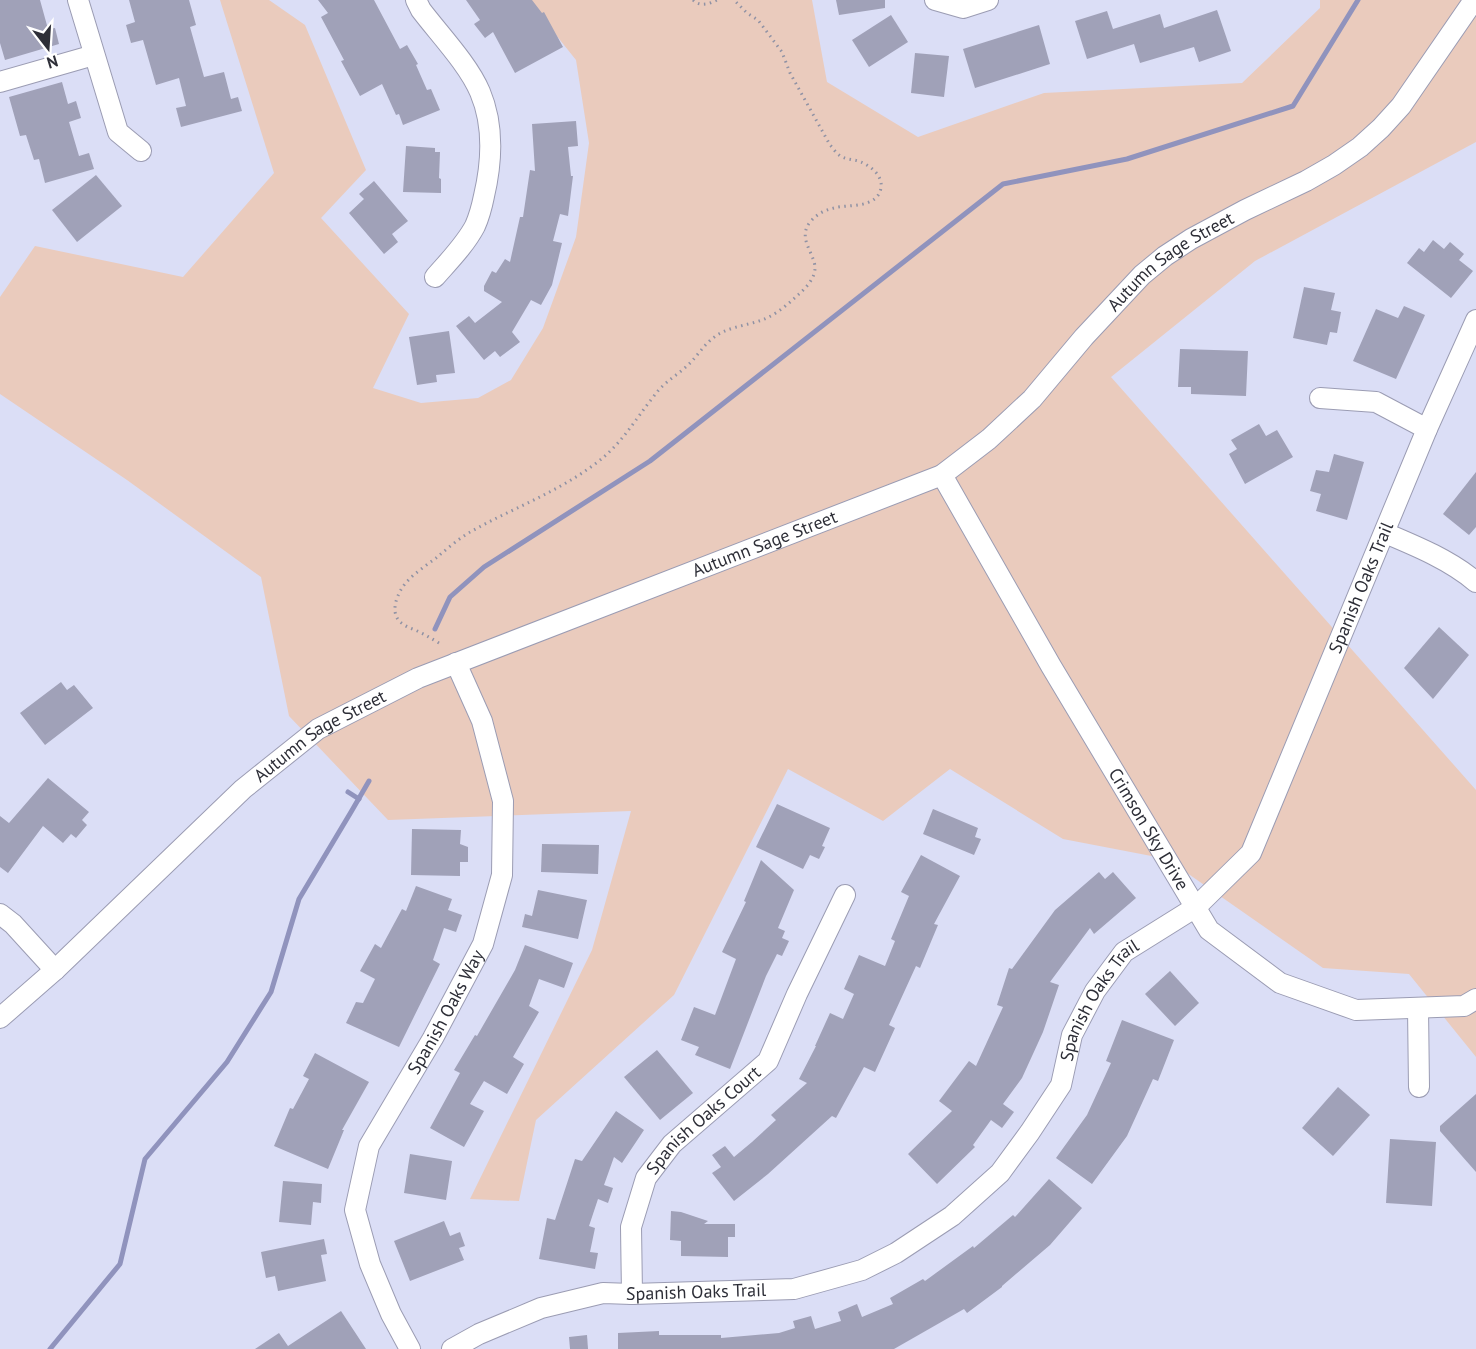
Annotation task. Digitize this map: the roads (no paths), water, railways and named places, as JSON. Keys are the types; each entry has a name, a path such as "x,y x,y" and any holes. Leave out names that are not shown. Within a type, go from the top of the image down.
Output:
{"street":[{"path":"78,0 118,132 141,151"},
{"path":"416,0 421,10 468,70 480,93 489,122 491,153 488,178 475,226 435,277"},
{"path":"935,0 963,8 988,0"},
{"name":"Autumn Sage Street","path":"0,1017 55,970 243,789 318,729 418,678 942,475 989,439 1032,399 1084,337 1142,275 1165,256 1245,210 1306,181 1360,147 1401,106 1474,0"},
{"path":"0,82 94,55"},
{"name":"Spanish Oaks Trail","path":"452,1349 478,1334 541,1308 603,1293 794,1289 862,1270 896,1253 952,1216 1000,1173 1060,1085 1072,1035 1095,991 1124,952 1196,907 1251,854 1427,429 1476,320"},
{"path":"1320,398 1376,402 1427,429"},
{"name":"Crimson Sky Drive","path":"942,475 1051,666 1209,930 1280,983 1356,1010 1464,1006 1476,999"},
{"path":"1385,533 1428,552 1467,574 1476,582"},
{"name":"Spanish Oaks Way","path":"410,1349 391,1314 370,1264 356,1210 369,1146 433,1038 483,944 502,875 503,801 482,721 456,663"},
{"name":"Spanish Oaks Court","path":"632,1294 632,1227 646,1178 672,1143 768,1061 797,994 845,895"},
{"path":"0,914 14,924 55,970"},
{"path":"1418,1008 1419,1087"}],"waterway":[{"path":"435,629 450,597 484,567 650,461 1003,184 1127,159 1293,106 1358,0"},
{"path":"50,1349 120,1264 145,1159 227,1062 271,992 299,899 369,781"},
{"path":"348,792 359,799"}]}
